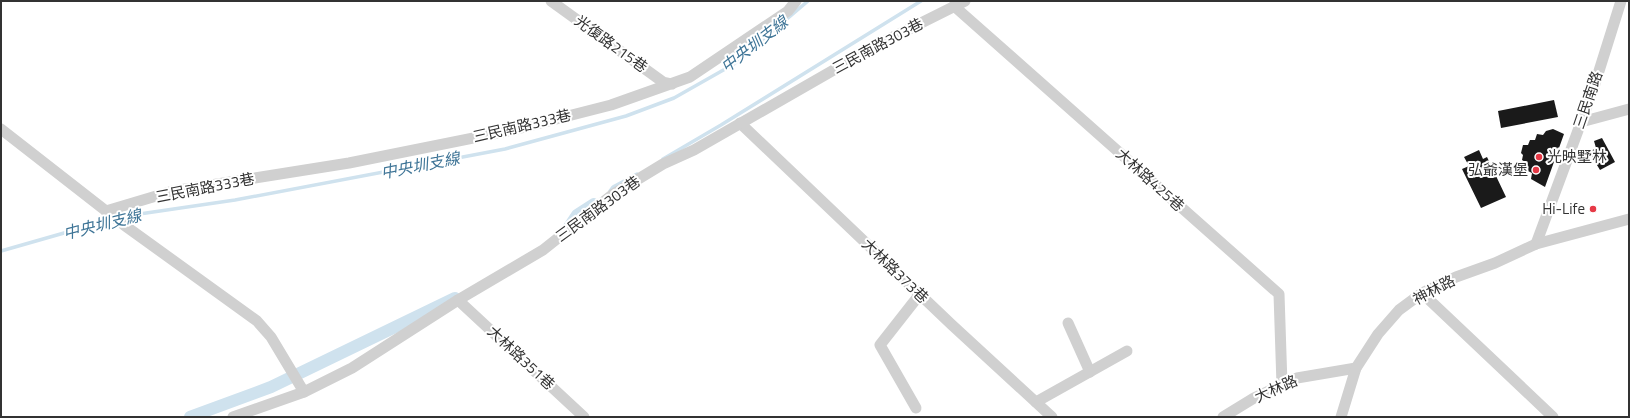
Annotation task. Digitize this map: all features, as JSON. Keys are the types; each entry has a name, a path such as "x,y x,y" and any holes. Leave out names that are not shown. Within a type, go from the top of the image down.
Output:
{"street":[{"name":"光復路215巷","path":"551,1 663,82 672,84"},
{"name":"三民南路333巷","path":"108,213 173,191 349,163 513,130 611,105 690,77 788,11 796,1"},
{"name":"三民南路303巷","path":"233,417 304,391 352,368 458,300 543,250 612,196 663,164 694,150 879,44 965,1"},
{"name":"三民南路","path":"1536,244 1593,90 1621,1"},
{"name":"大林路425巷","path":"954,6 1279,294 1282,385"},
{"path":"1581,122 1629,109"},
{"name":"大林路373巷","path":"740,123 1052,417"},
{"path":"1,129 108,213 257,321 271,337 286,359 304,391"},
{"name":"神林路","path":"1341,417 1356,368 1378,334 1399,310 1422,293 1456,277 1495,264 1536,244 1629,219"},
{"path":"1422,293 1553,417"},
{"path":"916,408 880,345 920,294"},
{"name":"大林路351巷","path":"458,300 584,417"},
{"path":"1068,323 1090,372"},
{"path":"1036,402 1127,351"},
{"name":"大林路","path":"1223,417 1254,398 1297,378 1356,368"}],"building":[{"path":"1554,100 1558,117 1501,128 1498,111"},
{"name":"光映墅林","path":"1553,129 1564,134 1545,187 1531,179 1532,173 1526,170 1527,163 1522,160 1523,155 1521,153 1523,145 1528,145 1530,140 1535,140 1537,134 1543,135 1546,131"},
{"path":"1602,138 1615,162 1600,170 1589,152 1596,148 1594,141"},
{"path":"1479,150 1483,159 1487,157 1506,197 1481,208 1462,169 1469,166 1464,157"}],"waterway":[{"name":"中央圳支線","path":"119,217 235,200 505,149 626,116 674,98 734,64 808,1"},
{"path":"663,159 721,125 921,1"},
{"path":"610,191 613,187 637,174"},
{"path":"567,230 577,215 594,204"},
{"name":"中央圳支線","path":"1,251 113,219"},
{"path":"190,417 271,387 455,298"}],"place":[{"name":"光映墅林","path":"1539,157"},
{"name":"弘爺漢堡","path":"1536,170"},
{"name":"Hi-Life","path":"1593,209"}]}
